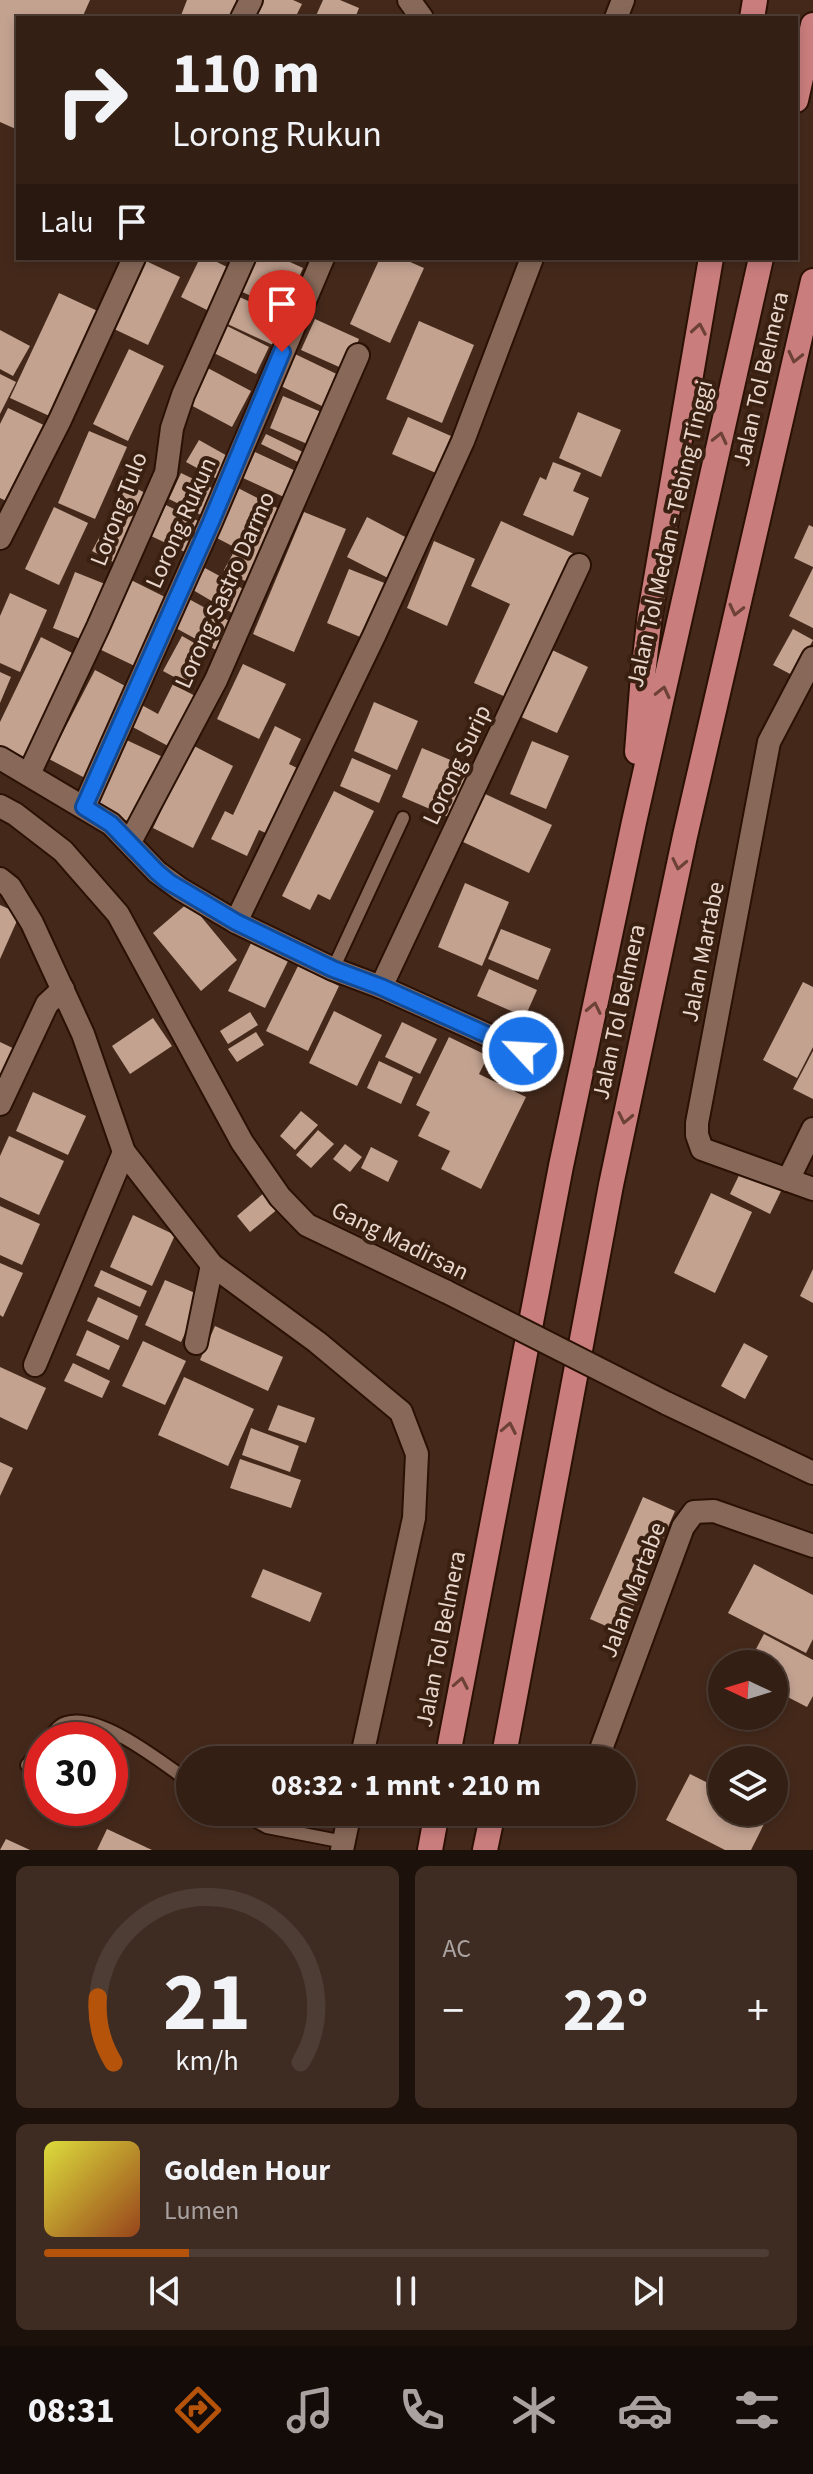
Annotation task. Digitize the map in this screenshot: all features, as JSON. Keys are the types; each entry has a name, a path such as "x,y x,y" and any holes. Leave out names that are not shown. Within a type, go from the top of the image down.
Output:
{"highway":[{"path":"798,91 813,25"},
{"path":"634,822 650,614 711,260"},
{"name":"Jalan Tol Medan - Tebing Tinggi","path":"634,822 761,260"},
{"name":"Jalan Tol Belmera","path":"506,1746 611,1185 685,836 813,281"},
{"name":"Jalan Tol Belmera","path":"450,1746 527,1337 634,822"},
{"path":"430,1850 434,1826"},
{"path":"485,1850 490,1826"}],"street":[{"path":"0,538 60,420 133,260"},
{"name":"Lorong Tulo","path":"29,774 166,473 172,428 183,395 243,260"},
{"name":"Lorong Rukun","path":"84,807 211,522 322,260"},
{"path":"236,922 374,636 463,441 531,260"},
{"name":"Lorong Sastro Darmo","path":"130,842 216,680 358,355"},
{"name":"Lorong Surip","path":"381,987 579,565"},
{"name":"Jalan Martabe","path":"813,658 769,742 697,1123 702,1149 813,1189"},
{"path":"0,758 111,824 169,882 236,922 333,969 381,987 523,1051"},
{"name":"Gang Madirsan","path":"0,806 63,851 118,914 242,1142 280,1197 307,1225 813,1473"},
{"path":"0,879 10,887 32,923 63,989 83,1034 124,1152 212,1265 317,1342 401,1412 417,1454 414,1518 364,1746"},
{"path":"0,1104 47,1004 63,989"},
{"path":"788,1180 813,1129"},
{"path":"35,1365 124,1152"},
{"path":"196,1343 212,1265"},
{"name":"Jalan Martabe","path":"602,1746 683,1527 694,1512 714,1511 813,1546"},
{"path":"343,1846 347,1826"}],"lane":[{"path":"333,969 403,818"},
{"path":"128,1742 176,1773"},
{"path":"265,1826 343,1846"}],"building":[{"path":"0,0 90,0 83,16 16,16 16,129 0,122"},
{"path":"187,0 236,0 243,3 238,16 181,16"},
{"path":"260,0 293,0 302,4 296,16 252,16"},
{"path":"323,0 340,0 359,8 356,16 316,16"},
{"path":"199,260 213,260 231,269 211,312 181,297"},
{"path":"254,260 285,260 303,268 284,311 240,291"},
{"path":"379,260 406,260 424,268 390,343 350,324"},
{"path":"146,261 180,277 148,345 114,329"},
{"path":"59,293 104,314 56,419 10,398"},
{"path":"233,294 286,318 273,345 221,321"},
{"path":"315,319 359,339 346,370 301,350"},
{"path":"419,321 474,345 442,423 386,399"},
{"path":"221,323 269,347 256,374 208,350"},
{"path":"0,330 30,346 13,376 0,369"},
{"path":"129,349 164,366 128,441 93,424"},
{"path":"295,354 345,378 330,410 281,386"},
{"path":"204,366 251,391 232,427 185,402"},
{"path":"0,374 16,382 0,414"},
{"path":"283,396 326,414 312,446 270,428"},
{"path":"8,408 52,429 14,505 0,498 0,424"},
{"path":"578,412 621,430 601,477 559,458"},
{"path":"408,417 451,436 436,473 392,454"},
{"path":"89,431 127,447 95,519 58,503"},
{"path":"266,434 309,455 304,465 261,444"},
{"path":"199,440 231,458 219,480 186,462"},
{"path":"255,452 298,472 286,498 243,478"},
{"path":"553,462 581,473 573,491 589,498 573,536 523,515 540,477 546,480"},
{"path":"181,473 214,489 201,515 169,499"},
{"path":"128,484 151,496 115,563 92,551"},
{"path":"238,488 285,512 249,583 224,570 236,548 213,536"},
{"path":"166,505 200,522 185,552 151,536"},
{"path":"54,507 88,523 59,585 25,569"},
{"path":"304,512 346,529 294,652 253,634"},
{"path":"367,517 411,540 390,579 347,557"},
{"path":"501,521 574,554 508,698 474,683 510,604 471,586"},
{"path":"809,525 813,527 813,567 794,558"},
{"path":"434,541 475,559 447,626 407,608"},
{"path":"205,568 245,590 232,613 193,590"},
{"path":"813,568 813,628 789,616"},
{"path":"349,569 387,584 365,639 327,623"},
{"path":"75,572 110,586 88,642 53,628"},
{"path":"127,578 173,601 141,669 95,647"},
{"path":"10,593 47,610 20,672 0,663 0,616"},
{"path":"187,598 231,622 216,650 172,626"},
{"path":"793,629 813,640 794,676 773,665"},
{"path":"182,636 205,649 187,684 163,671"},
{"path":"41,637 82,658 32,761 0,745 0,722"},
{"path":"550,649 588,667 557,733 519,716"},
{"path":"243,664 286,684 259,739 217,719"},
{"path":"95,670 131,689 85,778 49,759"},
{"path":"0,672 11,677 0,703"},
{"path":"173,684 197,697 170,747 127,724 138,703 158,714"},
{"path":"374,702 418,721 397,770 354,751"},
{"path":"275,726 301,739 289,764 299,769 268,834 259,830 247,856 211,839 225,811 233,815"},
{"path":"118,736 165,758 134,824 87,802"},
{"path":"532,741 569,756 546,809 510,794"},
{"path":"192,745 233,766 193,848 153,828"},
{"path":"422,748 472,769 451,818 402,797"},
{"path":"352,758 391,775 379,803 340,786"},
{"path":"334,791 374,811 330,900 318,894 310,910 282,896"},
{"path":"483,793 552,825 529,873 461,841"},
{"path":"465,883 509,902 482,966 438,947"},
{"path":"189,902 237,960 201,991 153,933"},
{"path":"0,905 20,914 0,959"},
{"path":"501,929 551,949 538,980 488,959"},
{"path":"252,941 289,959 265,1008 228,991"},
{"path":"298,966 339,986 308,1051 266,1031"},
{"path":"489,969 537,990 525,1017 477,996"},
{"path":"803,982 813,987 813,1047 797,1078 763,1060"},
{"path":"334,1011 382,1035 357,1086 309,1063"},
{"path":"250,1012 258,1025 228,1044 220,1031"},
{"path":"153,1018 172,1046 130,1074 112,1046"},
{"path":"402,1022 437,1039 420,1074 385,1057"},
{"path":"256,1032 264,1045 237,1062 228,1049"},
{"path":"449,1037 488,1056 479,1074 526,1097 481,1189 441,1169 450,1151 418,1136 430,1112 416,1105"},
{"path":"0,1042 19,1051 0,1092"},
{"path":"813,1051 813,1099 793,1089"},
{"path":"379,1061 413,1077 401,1104 367,1088"},
{"path":"33,1092 86,1116 68,1155 16,1131"},
{"path":"301,1111 318,1125 295,1150 280,1136"},
{"path":"318,1130 334,1144 311,1168 296,1155"},
{"path":"9,1136 64,1161 39,1215 0,1197 0,1156"},
{"path":"345,1144 362,1157 350,1172 333,1159"},
{"path":"371,1147 398,1161 388,1182 361,1168"},
{"path":"742,1169 782,1189 770,1214 730,1194"},
{"path":"265,1192 279,1208 250,1232 237,1216"},
{"path":"711,1193 752,1212 715,1293 674,1273"},
{"path":"0,1206 40,1224 22,1265 0,1255"},
{"path":"133,1215 175,1235 152,1286 110,1267"},
{"path":"0,1263 23,1273 3,1317 0,1315"},
{"path":"813,1269 813,1303 800,1296"},
{"path":"101,1270 147,1291 140,1307 94,1286"},
{"path":"165,1280 202,1296 181,1342 145,1325"},
{"path":"98,1297 138,1316 128,1340 87,1321"},
{"path":"215,1326 283,1357 268,1391 200,1360"},
{"path":"87,1330 120,1346 109,1370 76,1355"},
{"path":"143,1341 186,1361 165,1405 122,1386"},
{"path":"744,1343 768,1356 745,1399 721,1386"},
{"path":"73,1363 110,1381 102,1398 64,1381"},
{"path":"0,1367 46,1388 27,1430 0,1417"},
{"path":"184,1377 254,1409 228,1466 158,1435"},
{"path":"278,1405 315,1418 306,1443 268,1430"},
{"path":"251,1428 299,1446 290,1472 242,1455"},
{"path":"240,1459 301,1480 291,1508 230,1488"},
{"path":"0,1462 13,1468 0,1496"},
{"path":"643,1497 675,1511 622,1633 590,1619"},
{"path":"754,1564 813,1595 813,1639 806,1653 728,1613"},
{"path":"263,1569 322,1593 310,1622 251,1597"},
{"path":"764,1634 813,1660 813,1696 807,1707 788,1697 788,1650 755,1650"},
{"path":"690,1774 708,1783 708,1826 763,1826 751,1850 725,1850 666,1820"},
{"path":"107,1829 152,1850 97,1850"},
{"path":"6,1839 30,1850 0,1850"}],"route":[{"path":"282,352 211,522 84,807 111,824 169,882 236,922 333,969 381,987 523,1051"}]}
